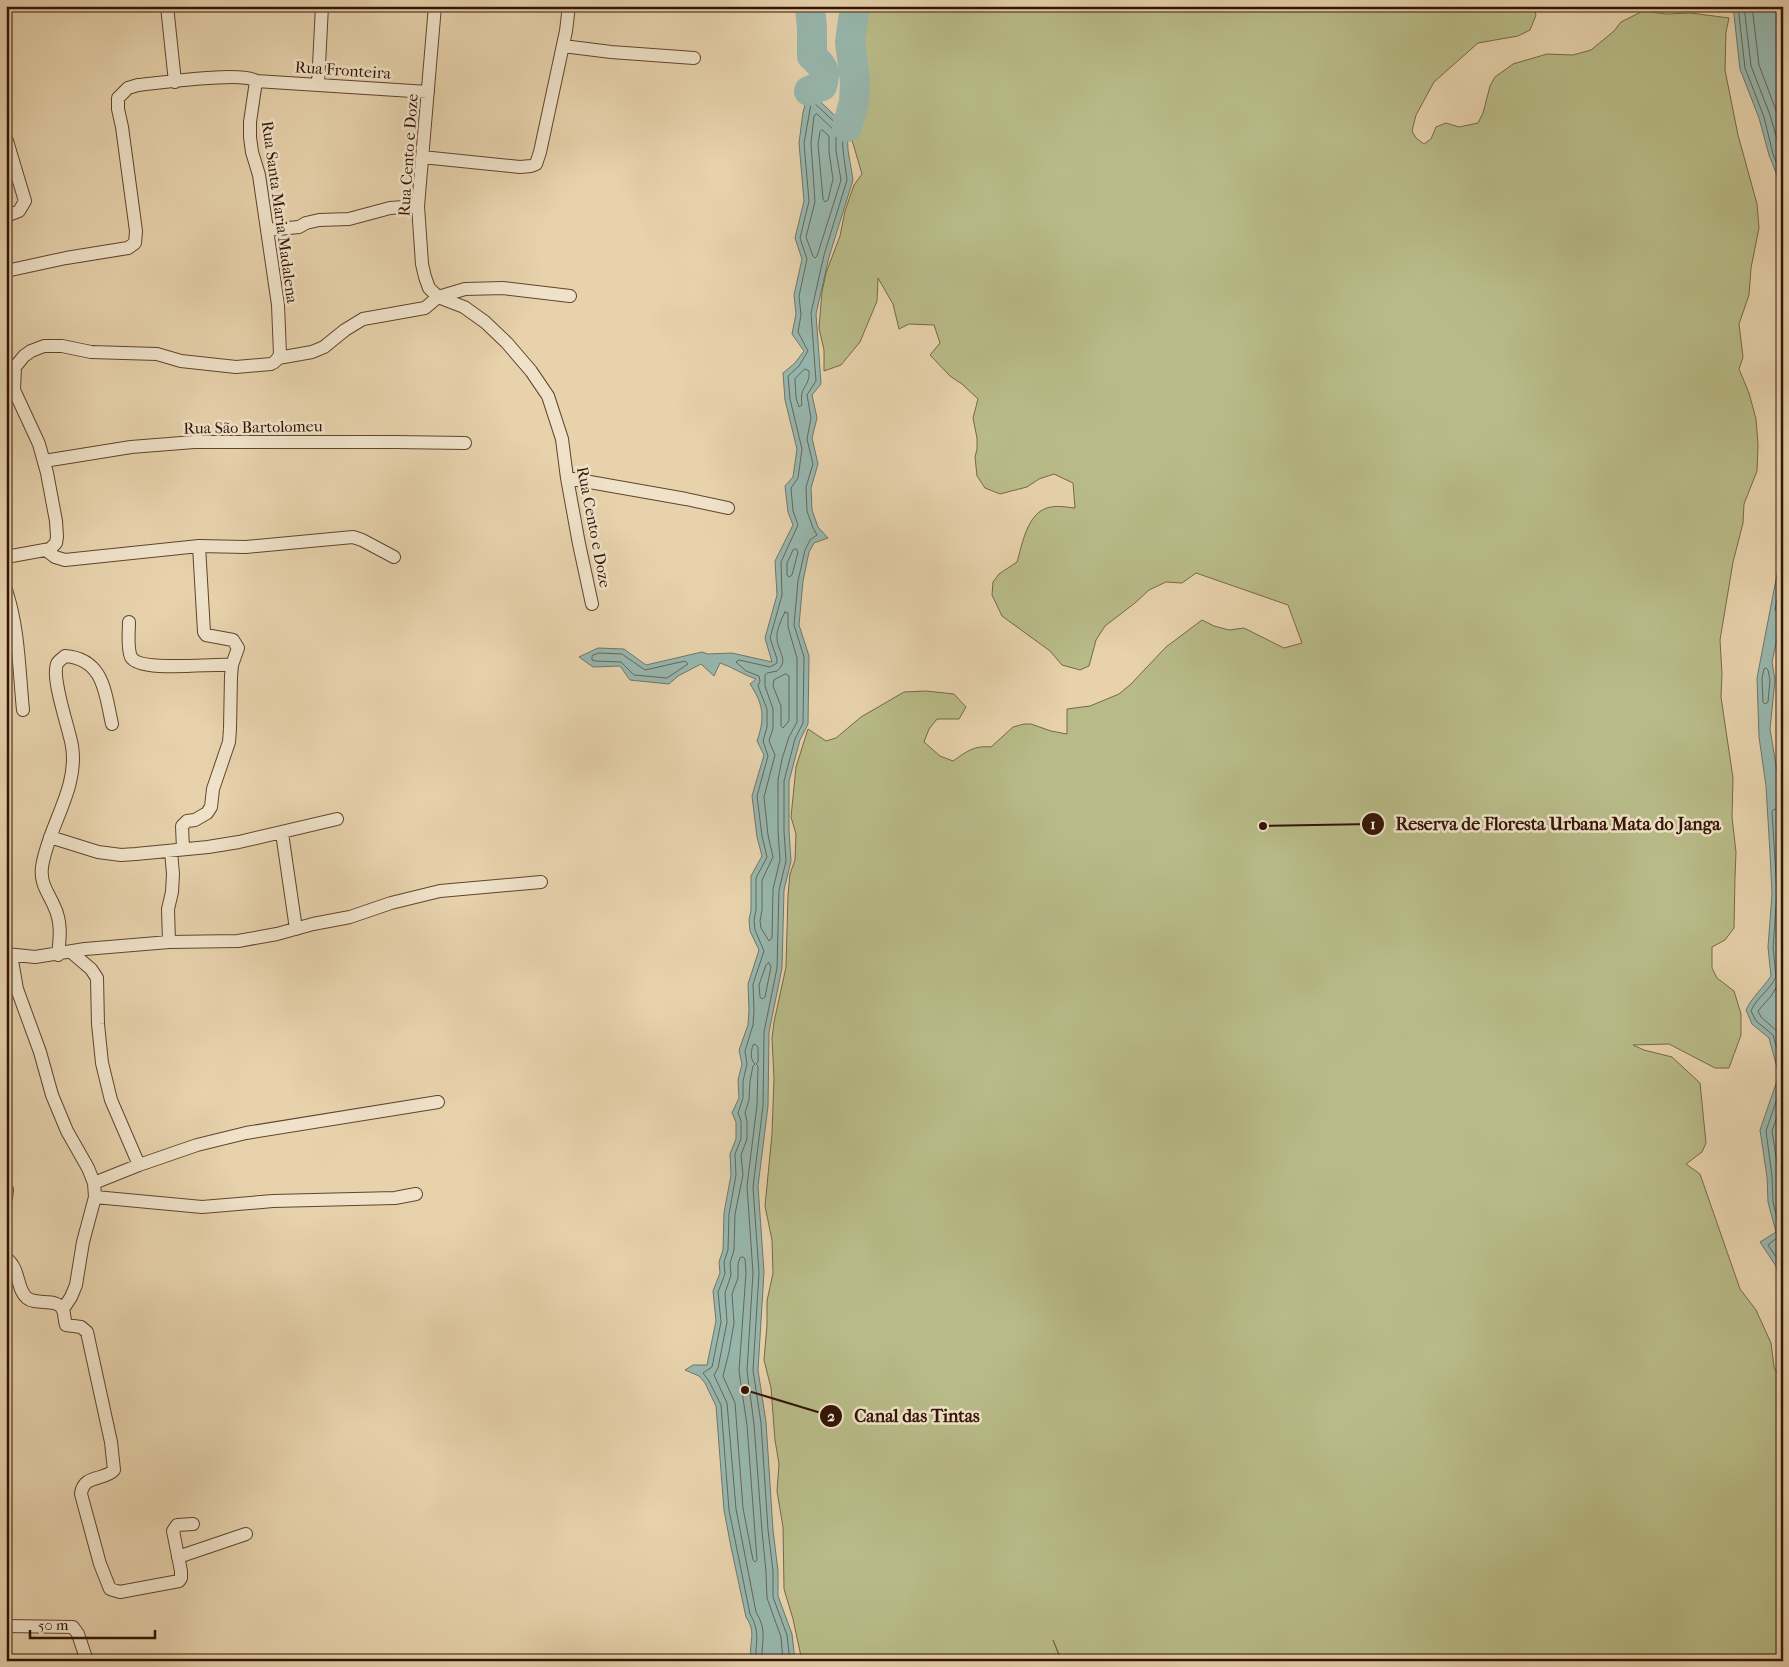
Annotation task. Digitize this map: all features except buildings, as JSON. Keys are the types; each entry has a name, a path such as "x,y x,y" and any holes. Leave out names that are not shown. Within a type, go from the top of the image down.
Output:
{"street":[{"path":"168,6 175,82"},
{"path":"318,85 322,6"},
{"name":"Rua Cento e Doze","path":"435,6 418,206 422,264 425,277 429,288 438,297 464,306 485,322 507,343 531,370 548,396 562,439 567,478 592,604"},
{"path":"422,157 520,167 536,164 563,46 568,6"},
{"path":"563,46 611,52 694,58"},
{"name":"Rua Fronteira","path":"6,272 74,256 128,248 135,243 136,231 118,109 118,98 128,88 138,85 227,77 252,78 256,81 428,92"},
{"name":"Rua Santa Maria Madalena","path":"256,81 250,122 250,137 252,152 259,175 278,305 279,353"},
{"path":"6,140 25,201 20,211 6,216"},
{"path":"267,230 299,227 319,220 349,219 390,208 418,206"},
{"path":"6,557 46,550 53,547 57,537 56,521 44,461 39,444 14,390 15,367 31,350 44,346 62,346 91,352 157,354 181,361 236,368 271,364 276,362 279,353 312,352 324,347 344,330 363,320 425,308 438,297 465,289 503,288 570,296"},
{"name":"Rua São Bartolomeu","path":"44,461 131,446 194,442 465,443"},
{"path":"567,478 686,498 728,508"},
{"path":"46,550 55,557 65,560 199,546 246,547 353,537 394,557"},
{"path":"170,942 168,909 182,826 186,821 195,820 208,813 211,807 213,789 229,742 232,665 238,648 235,642 206,635 204,632 199,546"},
{"path":"6,590 12,607 18,647 23,710"},
{"path":"129,622 130,651 134,661 141,664 171,666 232,665"},
{"path":"58,955 61,935 58,920 55,906 42,880 45,854 68,790 73,757 72,744 56,681 58,662 65,656 84,660 98,674 103,686 112,724"},
{"path":"50,837 110,854 136,854 208,847 282,833 337,819"},
{"path":"282,833 296,929"},
{"path":"63,1309 71,1298 76,1285 83,1242 95,1197 94,1183 85,1162 66,1131 52,1095 40,1052 17,989 9,954 35,957 170,942 238,941 350,917 391,903 440,891 541,882"},
{"path":"70,952 91,969 97,978 98,1024 102,1063 111,1100 139,1165"},
{"path":"94,1183 197,1145 246,1133 438,1102"},
{"path":"95,1197 202,1207 273,1201 395,1198 416,1194"},
{"path":"6,1258 13,1264 27,1298 33,1301 59,1305 63,1309 68,1327 81,1327 87,1332 111,1442 114,1470 110,1474 90,1479 85,1483 81,1494 107,1583 114,1591 120,1592 176,1582 181,1578 174,1528 182,1524 193,1524"},
{"path":"178,1557 246,1534"},
{"path":"6,1626 73,1627 78,1634 87,1661"}],"green space":[{"path":"862,6 1533,6 1536,15 1530,30 1518,36 1478,43 1434,82 1416,115 1412,131 1416,138 1424,144 1431,139 1436,127 1446,123 1459,127 1478,123 1483,113 1490,86 1495,77 1513,64 1547,54 1573,55 1591,50 1614,31 1621,22 1643,11 1666,14 1691,13 1729,18 1726,32 1725,70 1738,135 1757,204 1759,228 1751,268 1749,295 1739,324 1743,357 1739,369 1749,393 1756,419 1758,445 1757,471 1744,504 1743,523 1733,562 1720,640 1721,697 1733,778 1732,817 1736,852 1734,928 1725,940 1712,947 1712,968 1717,978 1734,991 1741,1014 1741,1035 1729,1068 1715,1068 1669,1044 1633,1045 1644,1050 1672,1057 1700,1083 1706,1143 1702,1152 1686,1164 1700,1174 1740,1289 1756,1310 1771,1343 1774,1367 1783,1385 1783,1405 1779,1415 1783,1416 1783,1661 1062,1661 1053,1640 1061,1661 802,1661 784,1589 783,1527 777,1491 779,1464 771,1388 764,1360 767,1301 773,1273 772,1240 765,1206 772,1134 774,1079 772,1038 786,967 788,895 790,874 795,860 796,834 791,817 796,767 808,729 826,741 836,738 861,717 904,692 926,691 954,694 966,707 959,719 937,719 929,729 924,742 940,756 953,761 975,748 991,747 1013,727 1024,724 1031,724 1067,734 1067,709 1090,706 1119,694 1166,647 1202,620 1229,630 1244,628 1284,648 1302,643 1288,605 1196,573 1182,583 1166,582 1149,590 1105,626 1096,640 1089,666 1080,670 1062,665 1050,651 1002,616 992,595 993,582 999,574 1017,562 1026,531 1040,511 1050,507 1075,508 1073,483 1054,474 1039,479 1027,487 1000,494 985,488 977,476 975,457 977,438 973,418 978,399 950,376 930,355 940,343 934,325 909,324 899,329 893,304 878,278 877,301 860,342 841,365 824,371 824,350 819,328 822,292 826,273 840,236 845,211 854,185 862,174 852,140 851,122 861,80 860,56 853,33"}],"water":[{"path":"1733,6 1783,6 1783,202 1781,200 1777,175 1769,155 1759,118 1740,69"},
{"path":"809,91 847,127 848,150 853,180 829,257 816,314 821,384 812,395 817,418 812,438 818,464 811,488 812,510 818,527 828,538 814,543 809,552 803,581 799,625 809,656 808,724 800,740 789,781 791,861 784,890 782,968 769,1032 768,1106 758,1186 764,1272 758,1370 766,1422 773,1530 778,1571 778,1596 792,1634 795,1661 752,1661 752,1634 746,1617 724,1510 716,1406 705,1383 699,1376 685,1370 693,1365 707,1365 716,1321 713,1291 720,1273 719,1262 723,1250 724,1213 731,1175 730,1154 736,1139 736,1122 732,1113 739,1098 738,1080 742,1064 739,1050 748,1025 748,984 759,950 750,931 749,920 751,910 751,876 762,856 757,837 752,796 764,755 757,741 762,712 750,684 756,679 720,663 714,676 701,664 678,676 669,684 630,680 620,666 593,667 579,657 598,648 624,649 646,665 702,652 708,654 732,653 772,662 765,638 777,595 775,561 793,525 788,512 785,486 793,477 797,449 785,400 783,373 795,363 804,351 792,334 796,314 794,295 802,259 795,238 804,201 799,143 803,112"},
{"path":"1783,553 1783,611 1772,662 1775,680 1770,729 1778,777 1783,836 1783,1292 1776,1266 1760,1242 1776,1232 1768,1202 1767,1177 1760,1130 1779,1075 1769,1038 1752,1024 1746,1010 1771,976 1768,947 1772,894 1766,786 1759,737 1757,678 1779,564"}],"waterway":[{"path":"809,91 822,86 824,76 823,69 812,56 810,6"},
{"path":"847,127 854,102 855,81 850,42 855,6"}],"place":[{"name":"Reserva de Floresta Urbana Mata do Janga","path":"1263,826"},
{"name":"Canal das Tintas","path":"745,1390"}]}
